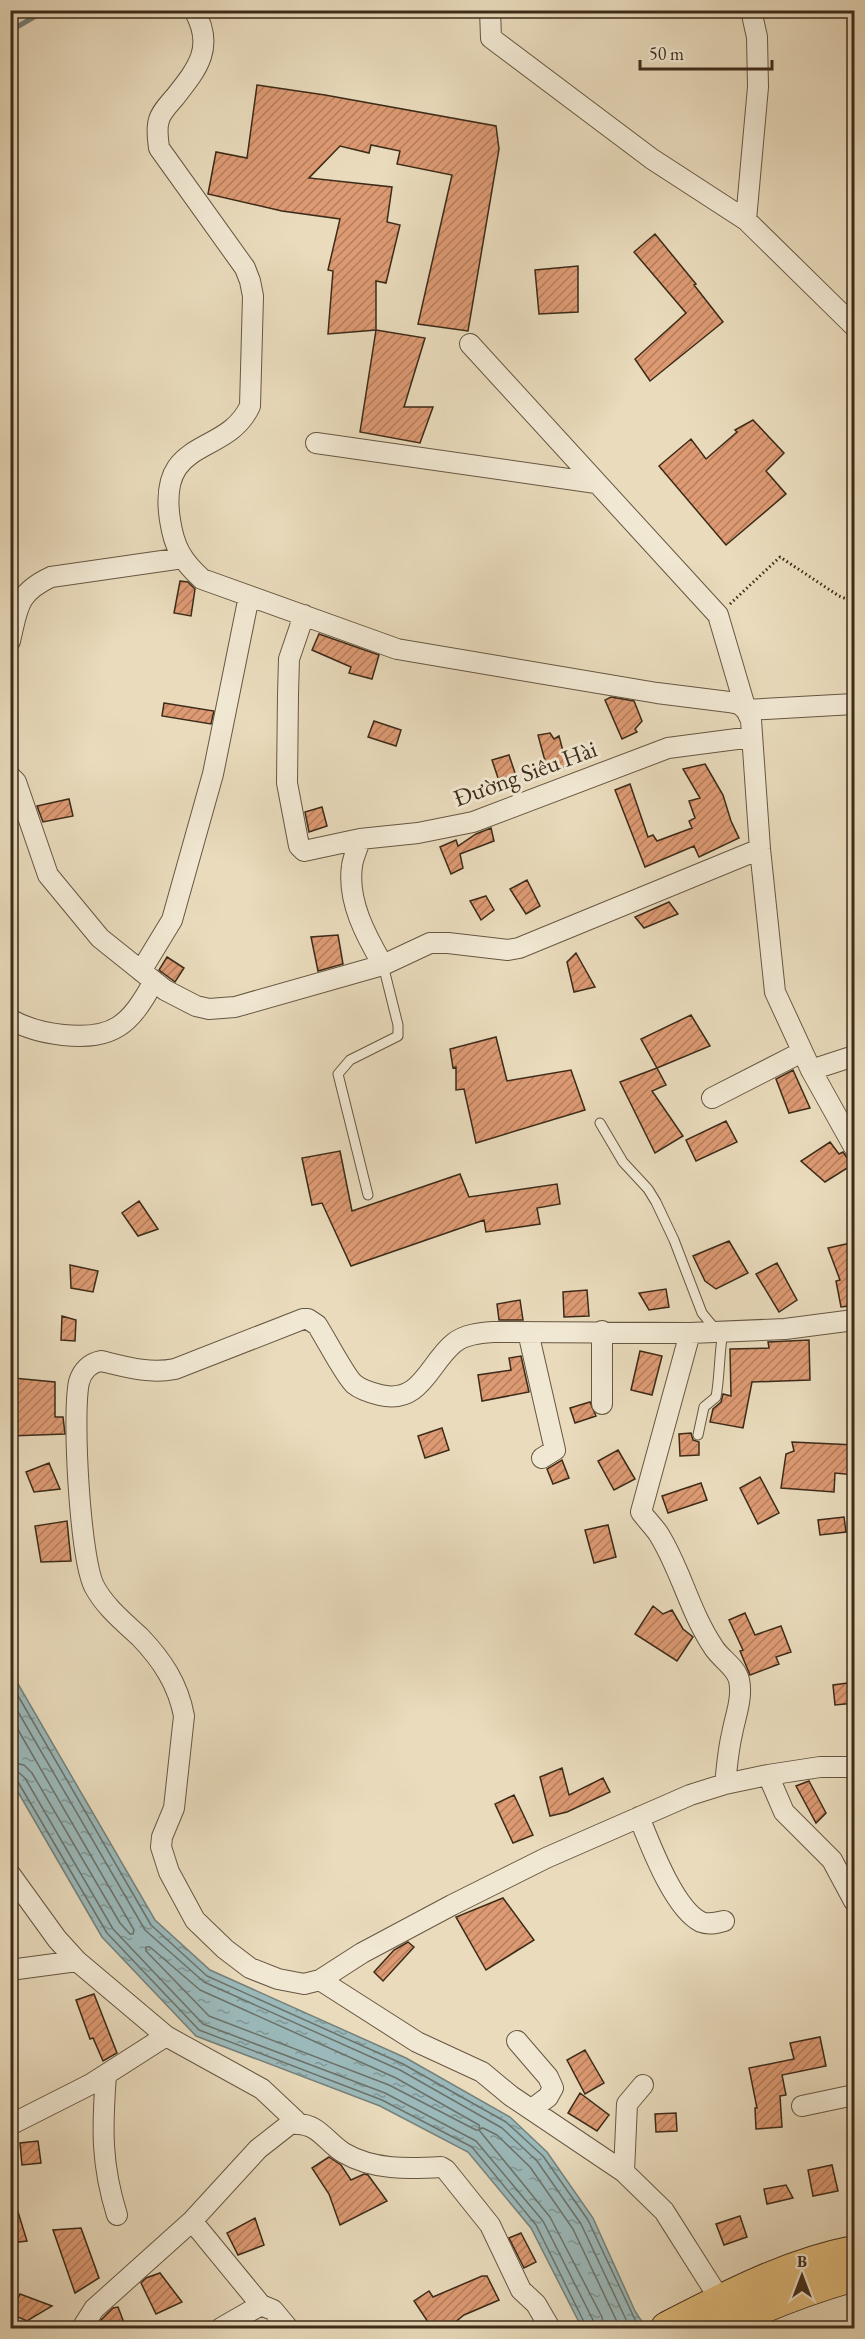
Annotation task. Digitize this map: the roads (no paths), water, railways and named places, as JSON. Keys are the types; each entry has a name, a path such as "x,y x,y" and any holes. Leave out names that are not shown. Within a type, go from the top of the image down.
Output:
{"highway":[{"path":"727,2320 798,2267 855,2252"},
{"path":"672,2326 727,2320 806,2288 855,2275"}],"street":[{"path":"194,10 205,38 203,54 194,73 159,119 157,133 159,148 245,268 253,296 250,406 245,417 232,429 200,447 179,464 168,489 171,530 176,548 202,579 397,649 657,693 729,702 739,704 746,710 855,704"},
{"path":"490,10 491,38 652,159 746,220 855,326"},
{"path":"746,220 758,87 757,37 751,10"},
{"path":"470,344 718,615 751,720 760,849 775,992 807,1061 855,1147"},
{"path":"316,443 596,483"},
{"path":"10,641 23,597 34,585 51,577 183,558"},
{"path":"10,1019 30,1029 48,1033 97,1036 108,1033 127,1020 143,1001 147,976 172,921 213,774 249,596"},
{"name":"Đường Siêu Hài","path":"304,615 289,659 287,783 298,846 304,851 360,839 418,833 472,822 668,748 752,737"},
{"path":"10,776 16,782 48,875 100,938 165,990 196,1006 224,1009 383,965 430,944 448,943 508,951 519,948 760,849"},
{"path":"360,839 352,867 356,906 364,932 383,965"},
{"path":"712,1098 807,1061 855,1056"},
{"path":"855,1320 785,1329 690,1334 602,1331 472,1334 454,1342 423,1382 412,1391 385,1397 373,1394 354,1384 317,1325 303,1319 175,1369 161,1372 101,1361 89,1367 80,1381 76,1422 84,1532 93,1583 109,1606 167,1670 178,1694 184,1716 174,1808 162,1837 161,1847 169,1872 195,1920 225,1949 250,1968 293,1983 303,1984 320,1980 362,1953 452,1905 546,1858 639,1817 725,1784 820,1767 855,1767"},
{"path":"602,1331 602,1404"},
{"path":"528,1332 555,1450 542,1458"},
{"path":"690,1334 641,1512 667,1550 689,1604 707,1638 717,1654 735,1671 739,1680 740,1697 728,1755 725,1784"},
{"path":"768,1775 784,1812 832,1860 855,1901"},
{"path":"639,1817 664,1876 689,1911 700,1921 710,1924 724,1921"},
{"path":"10,1874 57,1939 77,1961 166,2036 262,2089 296,2120 297,2124 312,2127 343,2153 394,2168 441,2167 446,2170 490,2225 520,2290 536,2304 550,2328"},
{"path":"10,1970 77,1961"},
{"path":"320,1980 417,2042 482,2072 504,2091 624,2172 664,2211 727,2320"},
{"path":"10,2125 106,2075 166,2036"},
{"path":"517,2042 548,2077 553,2088 548,2097 532,2109"},
{"path":"106,2075 103,2122 105,2165 117,2215"},
{"path":"624,2172 627,2104 643,2085"},
{"path":"802,2106 855,2095"},
{"path":"82,2328 94,2309 192,2221 258,2149 296,2120"},
{"path":"192,2221 261,2305 273,2310 288,2328"},
{"path":"221,2328 261,2305"}],"lane":[{"path":"368,1195 338,1074 350,1060 398,1036 398,1025 383,965"},
{"path":"600,1124 623,1162 648,1189 656,1202 674,1240 702,1313 720,1332 720,1372 716,1397 704,1407 698,1434"}],"water":[{"path":"11,232 16,280 11,355"},
{"path":"11,1666 18,1684 155,1920 210,1970 406,2058 510,2117 547,2152 593,2218 635,2311 646,2328 582,2328 531,2228 468,2152 380,2106 196,2036 102,1937 11,1780"}],"waterway":[{"path":"10,31 46,10"}]}
